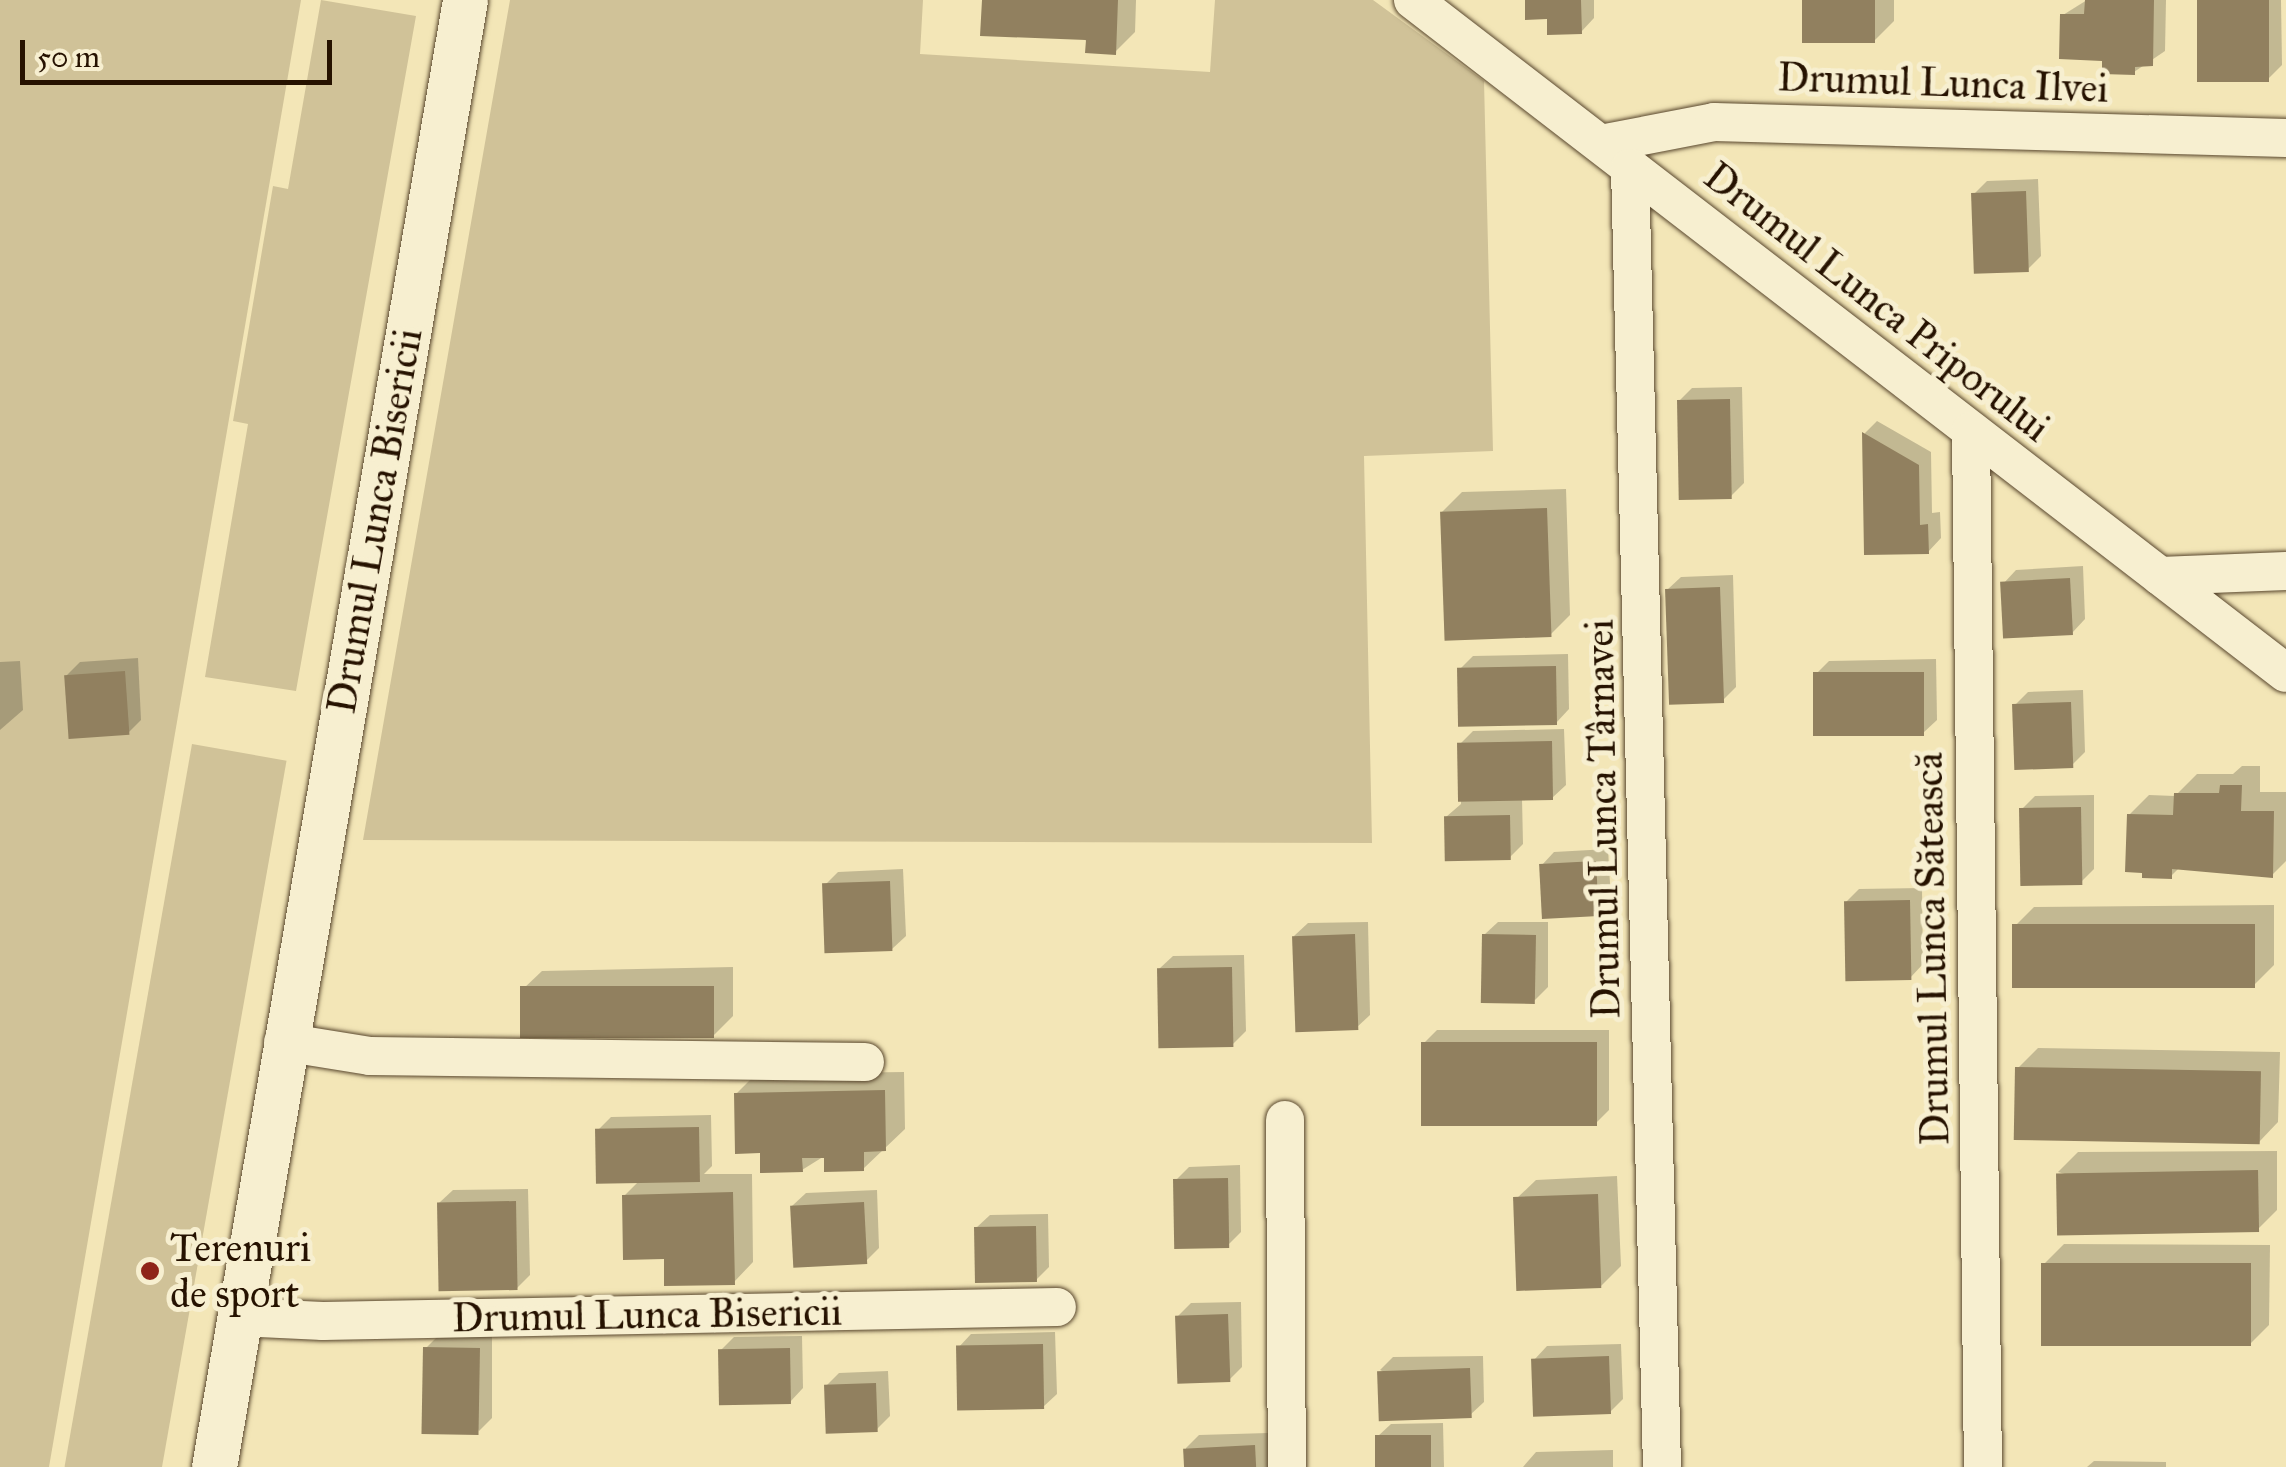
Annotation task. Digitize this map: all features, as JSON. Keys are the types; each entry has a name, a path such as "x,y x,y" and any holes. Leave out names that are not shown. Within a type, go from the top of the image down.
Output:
{"street":[{"name":"Drumul Lunca Bisericii","path":"214,1467 283,1042 464,0"},
{"name":"Drumul Lunca Priporului","path":"1414,0 2286,673"},
{"name":"Drumul Lunca Ilvei","path":"1600,144 1714,122 2286,138"},
{"name":"Drumul Lunca Târnavei","path":"1630,168 1662,1467"},
{"name":"Drumul Lunca Sătească","path":"1971,431 1983,1467"},
{"path":"2160,576 2286,571"},
{"path":"283,1042 370,1056 865,1062"},
{"path":"1285,1120 1287,1467"},
{"name":"Drumul Lunca Bisericii","path":"238,1316 323,1321 1056,1306"}],"shaded area":[{"path":"0,0 301,0 49,1467 0,1467"},
{"path":"321,0 416,16 296,691 205,677 248,424 233,421 273,186 288,189"},
{"path":"510,0 923,0 920,54 1210,72 1215,0 1373,0 1484,81 1493,451 1364,456 1372,843 363,840"},
{"name":"Terenuri de sport","path":"192,744 287,761 162,1467 65,1467"}],"building":[{"path":"982,0 1118,0 1116,55 1085,53 1086,40 980,36"},
{"path":"1525,0 1581,0 1582,34 1547,35 1547,19 1525,20"},
{"path":"1802,0 1875,0 1875,43 1802,43"},
{"path":"2085,0 2154,0 2153,66 2135,67 2135,75 2102,74 2102,61 2059,59 2060,14 2084,14"},
{"path":"2197,0 2269,0 2269,82 2197,82"},
{"path":"2026,191 2029,272 1974,274 1971,193"},
{"path":"1730,399 1732,499 1679,500 1677,400"},
{"path":"1862,432 1919,465 1920,525 1928,524 1929,554 1864,555"},
{"path":"1547,508 1552,637 1445,641 1440,512"},
{"path":"2070,578 2073,635 2003,639 2000,582"},
{"path":"1720,587 1724,703 1669,705 1665,589"},
{"path":"1556,666 1557,725 1458,727 1457,668"},
{"path":"125,671 129,735 69,739 64,675"},
{"path":"1813,672 1924,672 1924,736 1813,736"},
{"path":"2071,702 2073,768 2014,770 2012,704"},
{"path":"1552,741 1553,800 1458,802 1457,743"},
{"path":"2220,785 2242,785 2241,811 2274,811 2273,878 2172,869 2172,879 2142,878 2142,873 2125,872 2127,814 2173,815 2174,793 2219,793"},
{"path":"2081,807 2082,885 2020,886 2019,808"},
{"path":"1510,815 1511,860 1445,861 1444,816"},
{"path":"1596,861 1599,916 1542,919 1539,864"},
{"path":"890,881 892,951 824,953 822,883"},
{"path":"1910,900 1911,980 1845,981 1844,901"},
{"path":"2012,924 2255,924 2255,988 2012,988"},
{"path":"1355,934 1358,1030 1295,1032 1292,936"},
{"path":"1482,934 1536,935 1535,1004 1481,1003"},
{"path":"1232,967 1233,1047 1158,1048 1157,968"},
{"path":"520,986 714,986 714,1038 520,1038"},
{"path":"1421,1042 1597,1042 1597,1126 1421,1126"},
{"path":"2015,1067 2261,1071 2260,1144 2014,1140"},
{"path":"885,1090 886,1151 864,1152 864,1171 824,1172 824,1158 802,1158 803,1172 760,1173 760,1153 735,1154 734,1093"},
{"path":"699,1127 700,1182 596,1184 595,1129"},
{"path":"2258,1170 2259,1232 2057,1236 2056,1174"},
{"path":"1228,1178 1229,1248 1174,1249 1173,1179"},
{"path":"733,1192 735,1285 664,1286 664,1259 623,1260 622,1195"},
{"path":"1598,1194 1601,1288 1516,1291 1513,1197"},
{"path":"516,1201 518,1290 439,1291 437,1202"},
{"path":"864,1202 867,1264 793,1268 790,1206"},
{"path":"1036,1226 1037,1282 975,1283 974,1227"},
{"path":"2041,1263 2251,1263 2251,1346 2041,1346"},
{"path":"1228,1314 1230,1382 1177,1384 1175,1316"},
{"path":"1043,1344 1044,1409 957,1411 956,1346"},
{"path":"423,1347 480,1348 478,1435 421,1434"},
{"path":"790,1348 791,1404 719,1405 718,1349"},
{"path":"1609,1356 1611,1414 1533,1417 1531,1359"},
{"path":"1470,1368 1472,1418 1379,1421 1377,1371"},
{"path":"876,1383 878,1432 826,1434 824,1385"},
{"path":"1375,1435 1431,1435 1431,1467 1375,1467"},
{"path":"1255,1445 1256,1467 1184,1467 1183,1449"}],"place":[{"name":"Terenuri de sport","path":"150,1271"}]}
